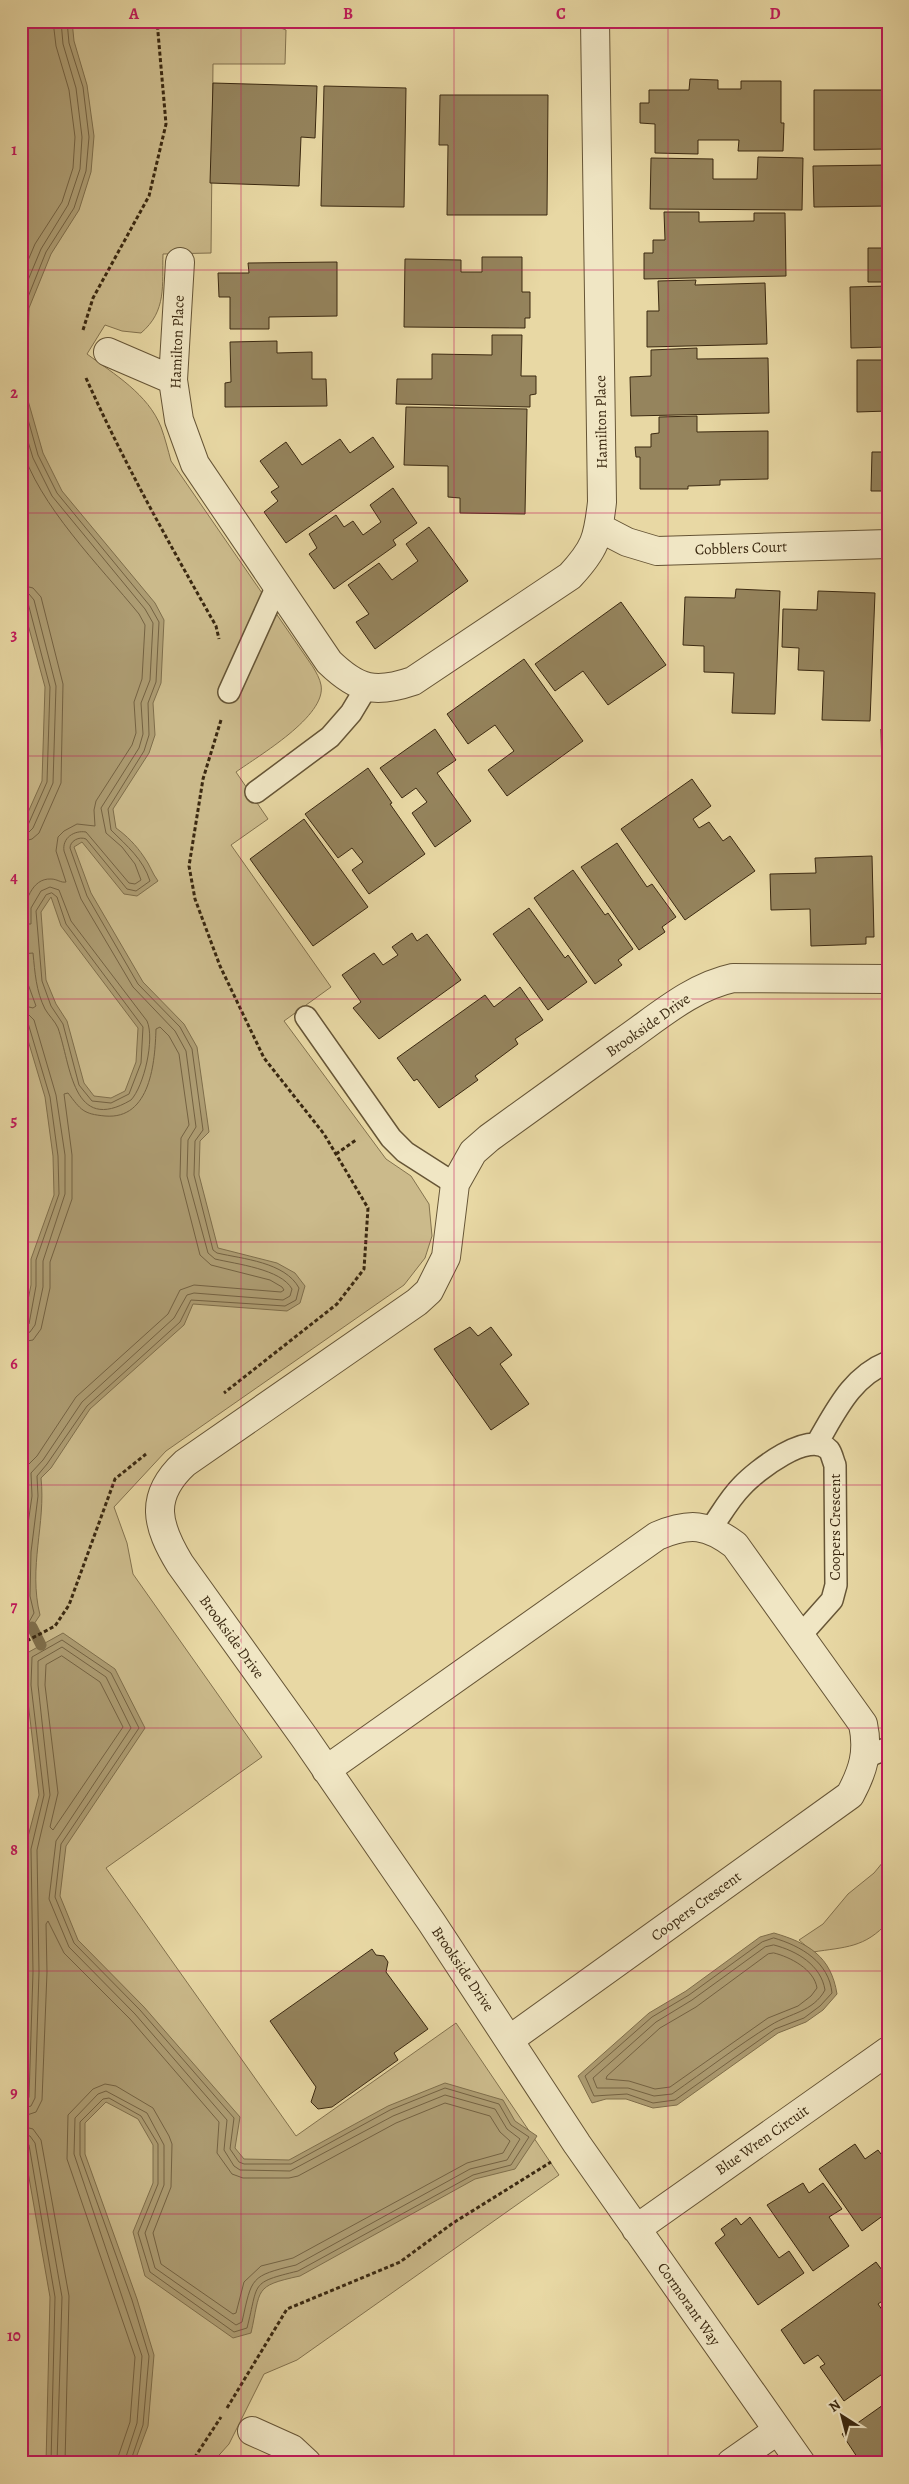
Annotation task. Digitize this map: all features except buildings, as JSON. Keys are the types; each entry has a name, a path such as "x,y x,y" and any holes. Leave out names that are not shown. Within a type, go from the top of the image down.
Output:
{"street":[{"name":"Hamilton Place","path":"180,262 173,380 179,420 195,464 329,662 342,674 366,688 391,689 413,681 570,576 589,555 600,528 602,502 595,21"},
{"path":"108,352 173,380"},
{"name":"Cobblers Court","path":"600,528 627,542 657,551 888,544"},
{"name":"Brookside Drive","path":"577,2144 529,2074 473,1984 326,1770 180,1564 163,1535 160,1504 166,1485 185,1463 417,1302 429,1290 446,1257 455,1184 473,1152 489,1138 705,986 733,978 888,979"},
{"name":"Coopers Crescent","path":"326,1770 658,1536 677,1528 698,1526 718,1533 734,1545 863,1724 867,1741 877,1753 861,1775 850,1795 509,2040"},
{"name":"Blue Wren Circuit","path":"636,2229 888,2051"},
{"name":"Cormorant Way","path":"577,2144 801,2463"},
{"path":"731,2463 778,2430"},
{"path":"252,2431 292,2449 307,2463"}],"lane":[{"path":"229,692 277,586"},
{"path":"256,792 330,737 351,714 366,688"},
{"path":"306,1016 391,1138 405,1152 455,1184"},
{"path":"710,1530 741,1486 762,1468 801,1446 817,1443 847,1392 873,1368 888,1362"},
{"name":"Coopers Crescent","path":"800,1636 832,1600 836,1585 835,1465 829,1450 817,1443"}],"path":[{"path":"80,338 93,298 149,196 166,124 157,21"},
{"path":"84,373 105,421 174,554 216,626 229,692 203,779 189,866 195,899 220,966 264,1058 324,1134 368,1208 364,1269 338,1304 217,1398"},
{"path":"336,1154 362,1136"},
{"path":"21,1644 55,1626 69,1604 115,1478 151,1450"},
{"path":"191,2463 287,2309 400,2262 453,2223 521,2183 577,2144"},
{"path":"21,2293 26,2321 21,2434"}],"shaded area":[{"path":"21,21 263,21 286,30 285,64 213,64 211,253 163,254 161,297 159,307 149,325 141,333 122,331 105,325 87,354 119,377 148,404 161,427 171,461 313,667 320,680 320,697 303,722 274,746 236,772 268,819 231,845 331,987 284,1021 386,1159 411,1176 429,1204 432,1236 425,1258 404,1285 166,1451 114,1507 127,1543 133,1574 262,1757 106,1868 296,2136 456,2023 559,2175 297,2360 264,2374 229,2444 212,2463 21,2463"},
{"path":"888,1856 888,1922 879,1931 863,1942 854,1945 813,1952 799,1940 823,1924 848,1894 874,1873"}],"water":[{"path":"21,21 72,21 74,41 87,85 94,136 91,172 79,210 51,254 29,308 27,397 43,453 62,491 155,603 164,620 161,683 153,703 155,735 149,753 113,809 116,828 138,849 158,881 137,896 124,894 82,842 74,847 91,893 143,982 184,1024 197,1047 209,1132 200,1141 199,1175 218,1248 277,1263 295,1273 305,1286 300,1303 287,1311 193,1304 184,1325 90,1409 51,1468 41,1478 41,1512 36,1563 37,1597 40,1615 32,1627 22,1627 21,1335 31,1285 31,1259 54,1195 53,1156 45,1097 21,1017 21,945 26,939 21,933 21,828 42,781 45,687 21,599","holes":["51,897 61,926 138,1028 136,1062 125,1091 111,1098 94,1096 84,1083 67,1021 56,1004 46,980 41,912"]},
{"path":"63,1633 115,1669 145,1728 66,1846 60,1896 78,1940 144,2007 240,2117 235,2148 244,2159 289,2160 388,2106 445,2083 503,2100 515,2121 537,2136 515,2169 475,2179 300,2276 266,2287 259,2298 251,2333 233,2338 145,2276 133,2232 153,2183 153,2145 138,2119 106,2102 85,2123 85,2154 137,2299 154,2355 148,2426 134,2463 46,2463 50,2297 22,2138 28,1972 25,1848 39,1795 26,1685 27,1653"},
{"path":"774,1933 797,1941 816,1953 829,1970 837,1994 823,2010 806,2022 778,2033 677,2105 653,2108 626,2099 606,2099 592,2103 578,2076 649,2013 686,1991 760,1937"}],"waterway":[{"path":"32,1627 41,1645"}]}
